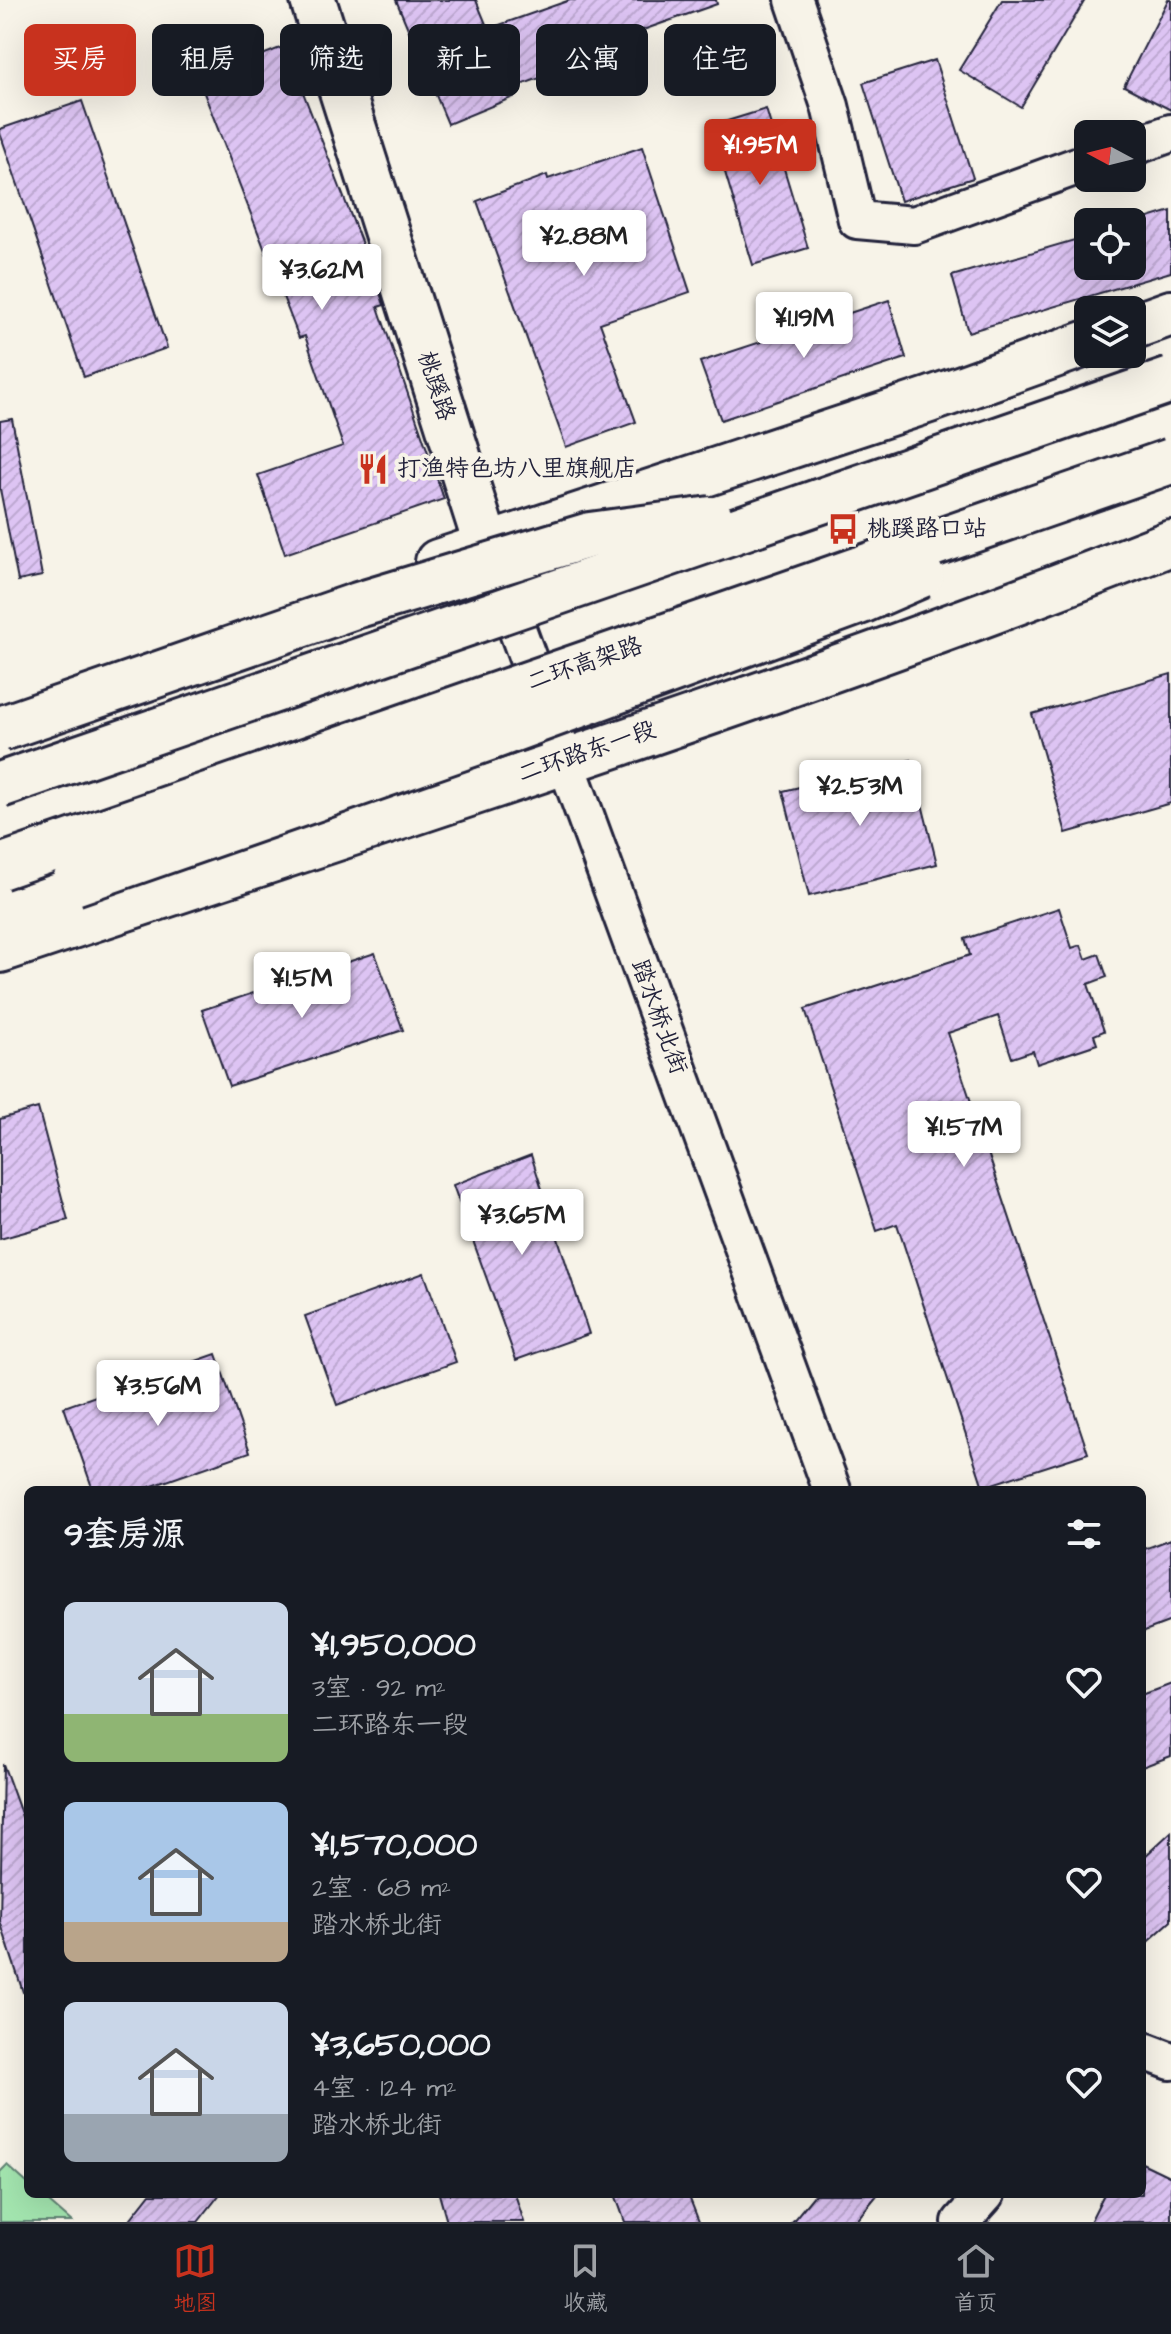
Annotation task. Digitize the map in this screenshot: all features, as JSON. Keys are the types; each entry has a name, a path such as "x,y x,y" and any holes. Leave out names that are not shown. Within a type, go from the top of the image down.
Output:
{"main road":[{"name":"桃蹊路","path":"313,0 486,544"},
{"path":"1146,322 1171,313"},
{"path":"0,706 362,591 486,544 929,400 1074,348"},
{"path":"1102,403 1171,363"},
{"path":"0,785 1171,380"},
{"name":"二环高架路","path":"0,867 1171,461"},
{"path":"0,909 489,738 861,601 1001,540 1082,491"},
{"path":"0,729 358,605 590,535 800,508"},
{"name":"二环路东一段","path":"0,950 566,760 1070,583 1171,543"}],"street":[{"path":"794,0 830,106 857,220 914,225 1074,167"},
{"path":"1146,142 1171,133"},
{"name":"踏水桥北街","path":"486,544 831,1486"},
{"path":"1146,2052 1171,2061"},
{"path":"961,2222 982,2198"}],"green space":[{"path":"7,2165 24,2180 24,2198 45,2198 72,2222 0,2222 0,2172"}],"building":[{"path":"396,0 476,0 486,24 408,24 408,29"},
{"path":"570,0 716,0 717,4 648,28 648,24 536,24 536,79 520,85 520,24 502,24"},
{"path":"1002,0 1085,0 1021,107 959,70"},
{"path":"1168,0 1171,0 1171,110 1124,86"},
{"path":"280,48 280,96 304,96 374,275 384,305 378,307 444,499 285,554 258,475 343,446 305,336 299,338 205,96 264,96 264,54"},
{"path":"935,60 973,178 901,201 863,83"},
{"path":"436,96 516,96 448,124"},
{"path":"82,101 167,348 84,377 0,133 0,129"},
{"path":"766,109 808,248 753,265 711,126"},
{"path":"642,147 690,292 600,323 636,422 566,447 477,201 547,175 548,179"},
{"path":"1171,211 1171,272 1146,279 1146,219"},
{"path":"1074,240 1074,280 1144,280 1090,296 1074,296 1074,301 968,332 952,276"},
{"path":"889,300 906,358 721,420 700,362"},
{"path":"12,419 42,576 18,581 0,489 0,421"},
{"path":"1171,674 1171,803 1066,833 1032,714"},
{"path":"911,760 937,864 809,896 783,791"},
{"path":"1059,908 1072,948 1081,945 1086,959 1099,954 1107,977 1088,984 1104,1031 1094,1035 1097,1044 1037,1064 1033,1051 1012,1058 998,1016 948,1033 1088,1453 986,1486 983,1486 897,1224 877,1231 805,1009 970,955 965,939"},
{"path":"375,953 403,1030 229,1086 202,1010"},
{"path":"38,1108 68,1220 0,1239 0,1119"},
{"path":"531,1155 589,1334 516,1360 453,1185"},
{"path":"424,1273 456,1362 337,1405 305,1316"},
{"path":"216,1354 250,1452 152,1486 92,1486 64,1407"},
{"path":"1171,1539 1171,1621 1146,1630 1146,1548"},
{"path":"1171,1683 1171,1756 1146,1765 1146,1692"},
{"path":"3,1764 24,1822 24,1992 0,1921"},
{"path":"1171,1832 1171,1921 1146,1943 1146,1855"},
{"path":"1146,2165 1171,2177 1171,2222 1090,2222 1102,2198 1146,2198"},
{"path":"147,2198 217,2198 198,2222 128,2222"},
{"path":"440,2198 516,2198 524,2222 447,2222"},
{"path":"616,2198 690,2198 699,2222 625,2222"},
{"path":"812,2198 875,2198 855,2222 792,2222"}],"place":[{"name":"打渔特色坊八里旗舰店","path":"373,469"},
{"name":"桃蹊路口站","path":"843,529"}]}
